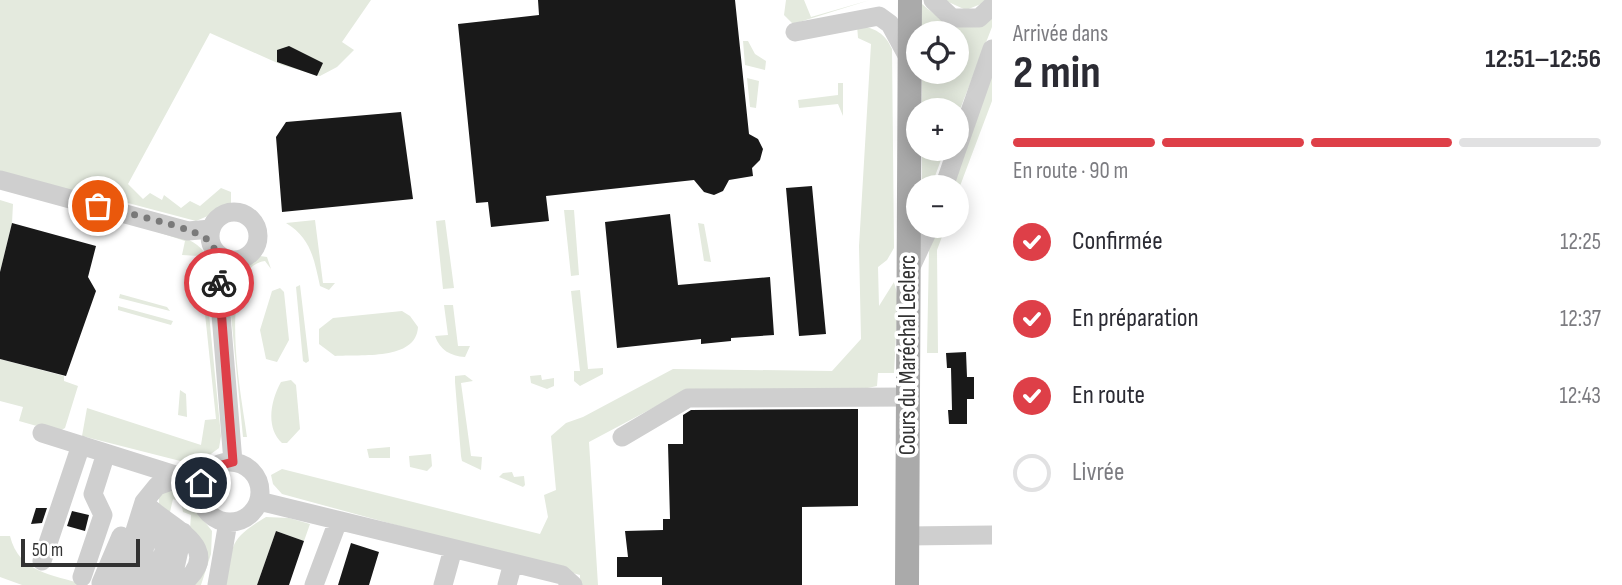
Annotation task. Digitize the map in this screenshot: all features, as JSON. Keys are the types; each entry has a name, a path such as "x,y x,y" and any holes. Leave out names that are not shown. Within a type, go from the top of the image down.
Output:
{"main road":[{"name":"Cours du Maréchal Leclerc","path":"910,0 910,21"},
{"name":"Cours du Maréchal Leclerc","path":"907,585 910,84"}],"street":[{"path":"839,23 883,0"},
{"path":"933,0 952,18 978,18 992,6"},
{"path":"795,32 879,16 890,24 906,54"},
{"path":"969,115 992,49"},
{"path":"0,180 188,230 213,241 229,259 242,258"},
{"path":"220,298 242,258 253,250 258,236 249,217 235,212 227,213 214,222 213,241 233,462"},
{"path":"908,273 924,238"},
{"path":"622,437 688,398 908,397"},
{"path":"42,433 201,483"},
{"path":"42,561 81,445"},
{"path":"100,582 103,515 93,494 106,453"},
{"path":"233,462 251,470 257,478 260,487 259,501 251,514 243,520 228,523 207,512 200,493 201,483 214,467 233,462"},
{"path":"100,582 120,542 135,493 155,469"},
{"path":"133,585 137,580 157,486 182,477"},
{"path":"259,501 562,575 573,585"},
{"path":"100,582 153,510"},
{"path":"153,510 194,541 198,555 188,579 181,585"},
{"path":"147,585 164,552 153,510"},
{"path":"314,585 338,521"},
{"path":"217,585 228,523"},
{"path":"164,585 175,568 183,532"},
{"path":"907,536 992,535"},
{"path":"443,585 453,549"},
{"path":"507,585 513,564"}],"shaded area":[{"path":"0,0 371,0 342,42 354,50 337,67 320,76 282,65 210,33 128,184 143,199 150,193 162,200 164,195 181,208 190,201 200,206 221,188 231,192 231,206 196,221 128,203 121,208 0,173"},
{"path":"786,0 804,0 811,17 870,0 793,24 784,15"},
{"path":"944,0 991,0 966,10"},
{"path":"922,4 945,21 922,21"},
{"path":"992,18 992,27 964,98 922,98 922,84 969,84 969,26"},
{"path":"857,25 879,32 892,49 894,248 887,260 878,267 879,306 894,282 898,297 894,373 878,373 877,386 854,391 683,392 589,442 598,585 580,585 580,575 282,494 273,484 271,475 282,469 540,534 548,517 544,495 556,490 551,436 566,423 583,417 673,369 832,371 861,339 859,246 871,44 858,38"},
{"path":"743,41 748,41 755,54 766,61 765,70 745,65"},
{"path":"992,74 992,101 964,175 955,175 960,161 969,161 969,137"},
{"path":"747,78 759,81 756,108 750,107"},
{"path":"838,83 843,83 843,116 838,104 799,108 798,100 838,95"},
{"path":"922,161 941,161 935,175 922,175"},
{"path":"0,200 13,204 12,223 0,272"},
{"path":"564,210 574,210 579,275 571,276"},
{"path":"315,220 323,283 335,283 329,290 320,286 306,242 286,223"},
{"path":"445,220 454,288 443,289 436,221"},
{"path":"698,223 704,224 711,262 704,261"},
{"path":"136,225 187,239 204,251 209,260 209,314 221,436 219,448 196,465 82,436 87,408 201,445 205,420 216,419 199,256 182,255 185,241"},
{"path":"933,238 942,238 937,250 938,353 927,353 929,249"},
{"path":"260,256 267,257 271,269 265,261 249,269 240,287 236,311 237,368 247,437 243,437 230,305 240,278 248,266"},
{"path":"300,285 309,361 306,363 303,361 296,287"},
{"path":"280,288 284,292 289,340 277,362 266,359 260,330 272,291"},
{"path":"580,290 588,369 603,368 603,374 580,386 574,381 574,371 580,371 571,291"},
{"path":"120,294 167,307 170,311 119,298"},
{"path":"444,305 453,305 458,346 470,346 465,357 446,351 435,336 448,335"},
{"path":"118,306 173,321 171,325 118,310"},
{"path":"402,311 410,316 418,327 415,338 408,346 398,351 335,356 319,344 319,329 333,318"},
{"path":"0,359 64,376 64,381 78,386 65,428 58,432 19,421 23,407 0,401"},
{"path":"465,375 473,381 461,383 471,456 482,457 481,470 462,461 461,456 455,376"},
{"path":"541,375 542,380 554,378 554,386 547,389 531,383 530,376"},
{"path":"291,380 296,385 300,429 287,443 282,443 273,429 272,405 281,382"},
{"path":"180,390 186,394 187,417 178,415"},
{"path":"390,447 390,458 369,458 367,449"},
{"path":"431,454 432,466 427,471 410,467 409,456"},
{"path":"512,472 514,477 524,476 523,487 499,477 503,473"},
{"path":"179,484 189,489 194,508 212,531 211,554 201,585 186,585 194,578 191,515 183,512 181,502 173,499 170,512 159,506 159,497 155,496"},
{"path":"266,517 289,518 310,524 304,541 276,531 257,585 226,585 234,544"},
{"path":"0,536 10,536 14,548 29,565 85,585 22,585 0,577"}],"building":[{"path":"538,0 735,0 749,134 758,139 763,149 760,160 752,168 753,176 729,180 723,191 714,195 704,192 694,180 546,196 549,221 491,227 488,202 476,203 458,24 539,15"},
{"path":"289,46 323,63 317,76 277,62 277,50"},
{"path":"401,112 413,199 282,212 276,137 286,122"},
{"path":"812,186 826,334 799,336 786,188"},
{"path":"670,214 678,285 770,277 774,335 731,338 731,341 701,344 701,339 617,348 605,222"},
{"path":"12,223 96,246 88,277 96,291 66,376 0,359 0,272"},
{"path":"966,352 967,377 974,377 974,399 967,399 967,424 949,424 948,410 952,410 951,368 947,368 946,353"},
{"path":"858,409 858,506 802,507 802,585 662,585 662,577 617,577 617,557 628,557 625,531 663,530 663,519 670,519 668,444 683,444 683,415 691,410"},
{"path":"36,508 47,508 42,523 31,524"},
{"path":"72,511 89,515 85,531 67,526"},
{"path":"276,531 304,541 289,585 257,585"},
{"path":"351,543 379,552 369,585 338,585"}],"way so far":[{"path":"98,206 202,236 210,242 216,253 219,283"}],"route":[{"path":"201,483 214,467 233,462 219,283"}]}
